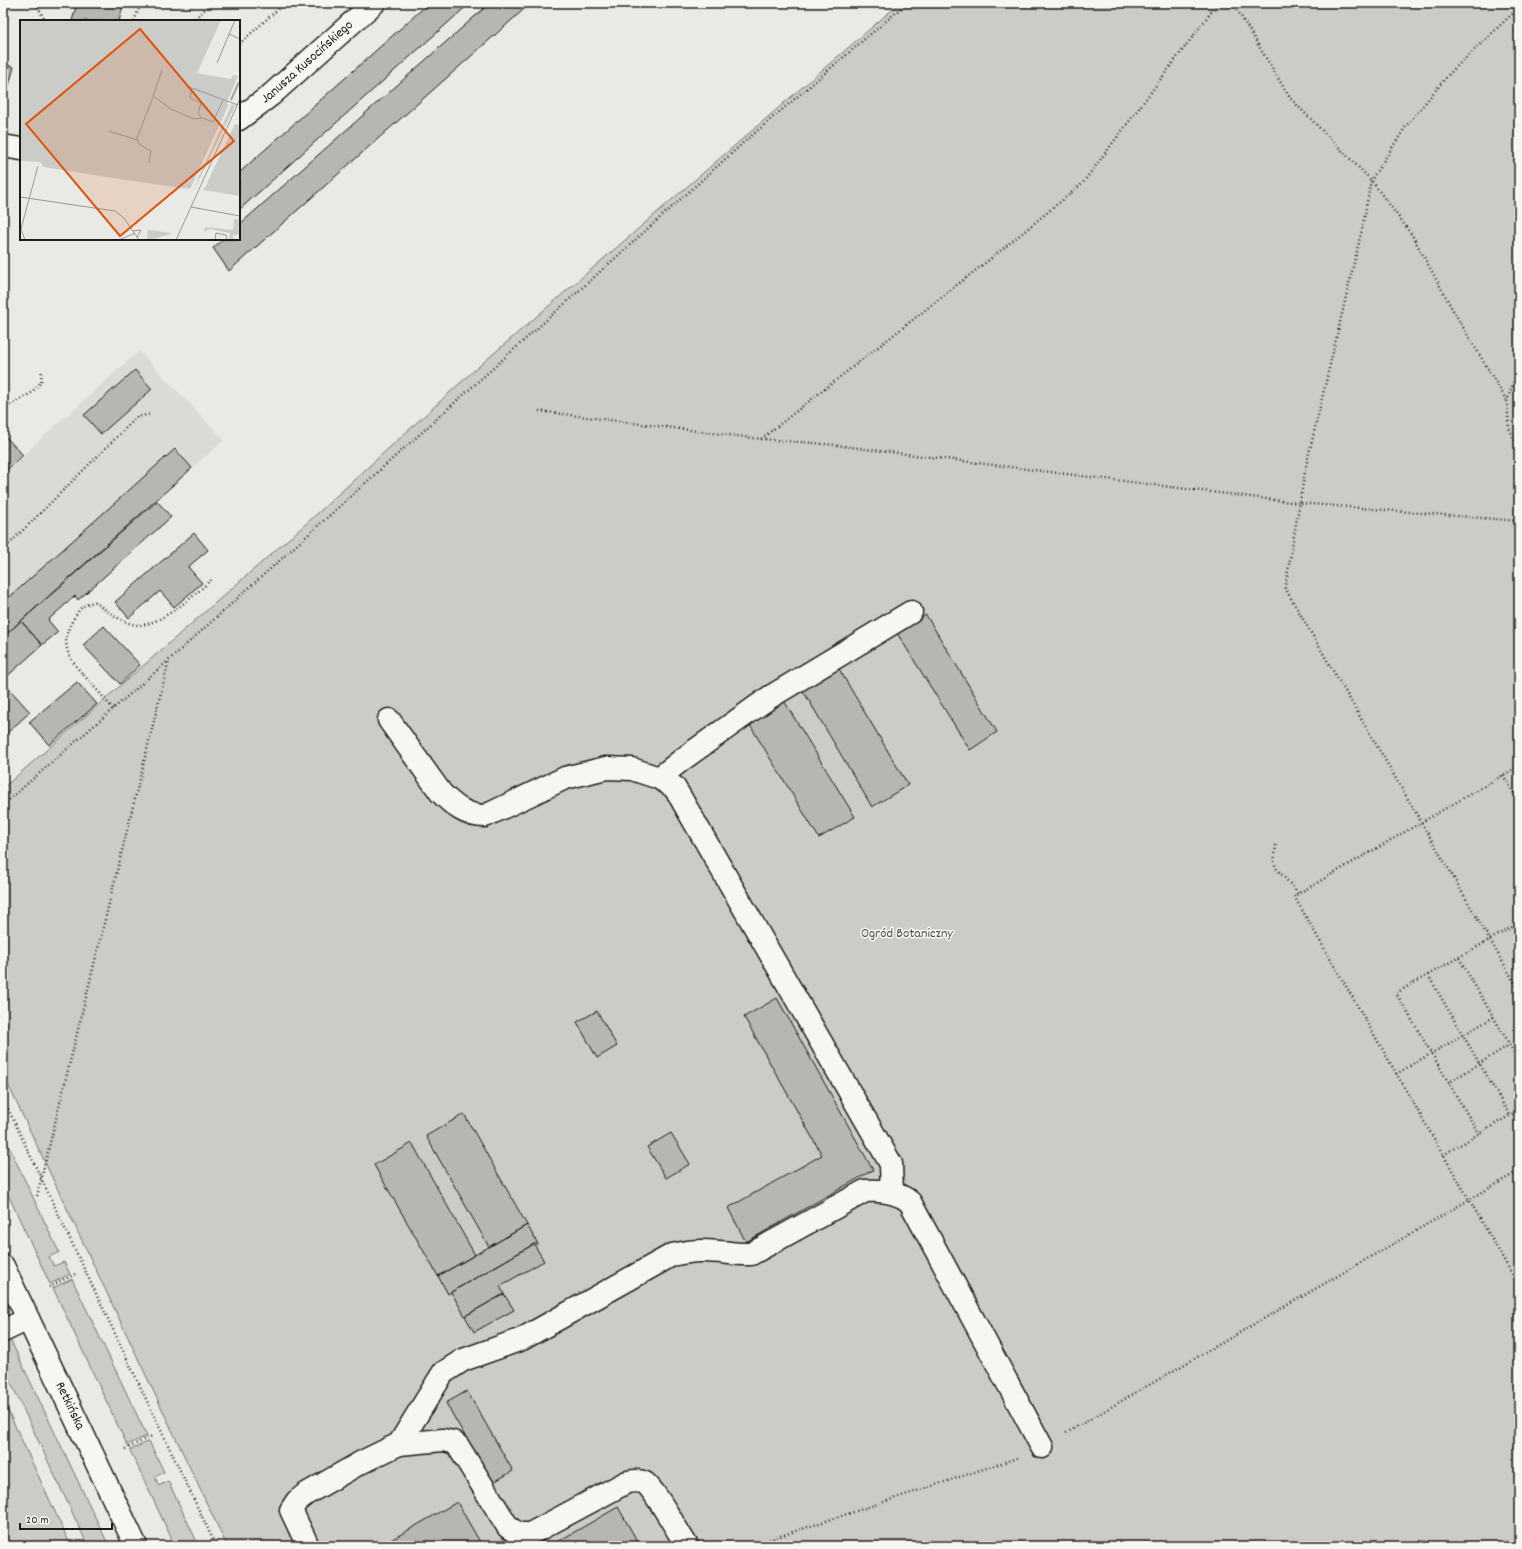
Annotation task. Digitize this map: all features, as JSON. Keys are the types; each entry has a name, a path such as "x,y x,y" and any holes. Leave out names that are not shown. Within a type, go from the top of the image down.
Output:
{"street":[{"name":"Janusza Kusocińskiego","path":"240,118 271,95 374,3"},
{"path":"3,146 20,149"},
{"path":"659,778 683,759 770,697 911,612"},
{"path":"389,720 441,793 450,803 464,812 476,816 485,816 565,778 606,768 632,769 659,778 674,788 680,795 891,1164 892,1193"},
{"path":"399,1444 442,1373 464,1360 522,1339 672,1256 687,1252 702,1251 751,1254 865,1191 878,1191 904,1197 910,1202 1042,1447"},
{"name":"Retkińska","path":"3,1266 136,1546"},
{"path":"3,1331 28,1319"},
{"path":"308,1546 291,1510 297,1501 306,1494 360,1463 399,1444 443,1440 454,1442 458,1446 508,1527 519,1534 530,1534 627,1482 635,1481 643,1482 652,1490 687,1546"}],"path":[{"path":"36,3 45,20"},
{"path":"134,20 141,3"},
{"path":"193,20 212,3"},
{"path":"240,43 285,3"},
{"path":"3,805 169,660 743,143 907,3"},
{"path":"761,439 999,252 1082,184 1218,3"},
{"path":"1233,3 1290,98 1371,180 1412,235 1454,312 1507,401 1510,428 1519,449"},
{"path":"1519,9 1449,74 1408,125 1371,180 1363,225 1323,390 1299,503 1285,588 1420,823 1519,990"},
{"path":"1507,401 1519,367"},
{"path":"3,409 31,393 41,382 42,370"},
{"path":"539,411 761,439 826,444 1299,503 1519,521"},
{"path":"3,550 137,417 152,414"},
{"path":"113,709 72,662 66,649 66,638 69,626 78,611 86,604 95,602 125,622 138,625 150,624 194,596 211,580"},
{"path":"37,1196 169,660"},
{"path":"1519,766 1294,896 1442,1155 1519,1286"},
{"path":"1503,775 1519,802"},
{"path":"1276,845 1274,862 1276,868 1298,894"},
{"path":"1479,1134 1396,993 1519,923"},
{"path":"1459,958 1519,1061"},
{"path":"1428,975 1510,1116"},
{"path":"1396,1074 1494,1017"},
{"path":"1448,1083 1519,1039"},
{"path":"3,1098 216,1546"},
{"path":"1442,1155 1519,1110"},
{"path":"750,1546 1029,1454 1519,1171"},
{"path":"49,1287 75,1274"},
{"path":"126,1449 152,1436"}],"shaded area":[{"path":"139,351 224,440 3,637 3,473"}],"green space":[{"name":"Ogród Botaniczny","path":"900,3 1519,3 1519,1546 227,1546 3,1074 3,788 308,522 470,374"},
{"path":"3,1134 59,1252 49,1257 54,1266 64,1262 70,1274 50,1284 3,1184"},
{"path":"72,1279 147,1436 127,1445 53,1288"},
{"path":"9,1337 109,1546 88,1546 3,1366 3,1340"},
{"path":"3,1400 71,1546 3,1546"},
{"path":"149,1441 164,1472 155,1477 159,1486 168,1481 199,1546 175,1546 130,1450"}],"building":[{"path":"77,3 124,3 119,20 72,20"},
{"path":"429,3 470,3 240,209 240,172"},
{"path":"490,3 531,3 229,271 213,248 222,240 240,240 240,224"},
{"path":"3,64 14,67 7,92 3,91"},
{"path":"135,370 152,389 101,434 84,415"},
{"path":"3,434 23,455 3,473"},
{"path":"175,449 192,468 3,637 3,603"},
{"path":"157,501 171,517 78,600 75,596 48,620 58,632 42,645 21,621"},
{"path":"194,533 208,550 188,567 202,583 174,607 160,591 129,618 115,602"},
{"path":"926,615 997,732 970,750 897,633"},
{"path":"21,621 42,645 3,680 3,637"},
{"path":"104,626 140,665 120,684 83,645"},
{"path":"839,669 908,785 872,807 802,689"},
{"path":"3,682 30,712 5,735 3,733"},
{"path":"77,682 97,704 49,745 29,722"},
{"path":"784,701 855,817 819,838 748,722"},
{"path":"777,998 873,1170 746,1242 728,1208 822,1155 744,1017"},
{"path":"597,1011 617,1046 597,1058 577,1022"},
{"path":"464,1114 527,1225 489,1247 426,1136"},
{"path":"671,1133 690,1164 666,1178 647,1147"},
{"path":"412,1143 475,1255 438,1276 374,1165"},
{"path":"527,1225 538,1244 534,1244 448,1294 438,1276"},
{"path":"534,1244 544,1261 500,1286 504,1294 465,1316 451,1292"},
{"path":"504,1294 514,1310 474,1332 465,1316"},
{"path":"467,1391 513,1471 492,1483 446,1403"},
{"path":"457,1502 480,1542 473,1546 385,1546 384,1544"},
{"path":"618,1507 640,1546 550,1546"}]}
